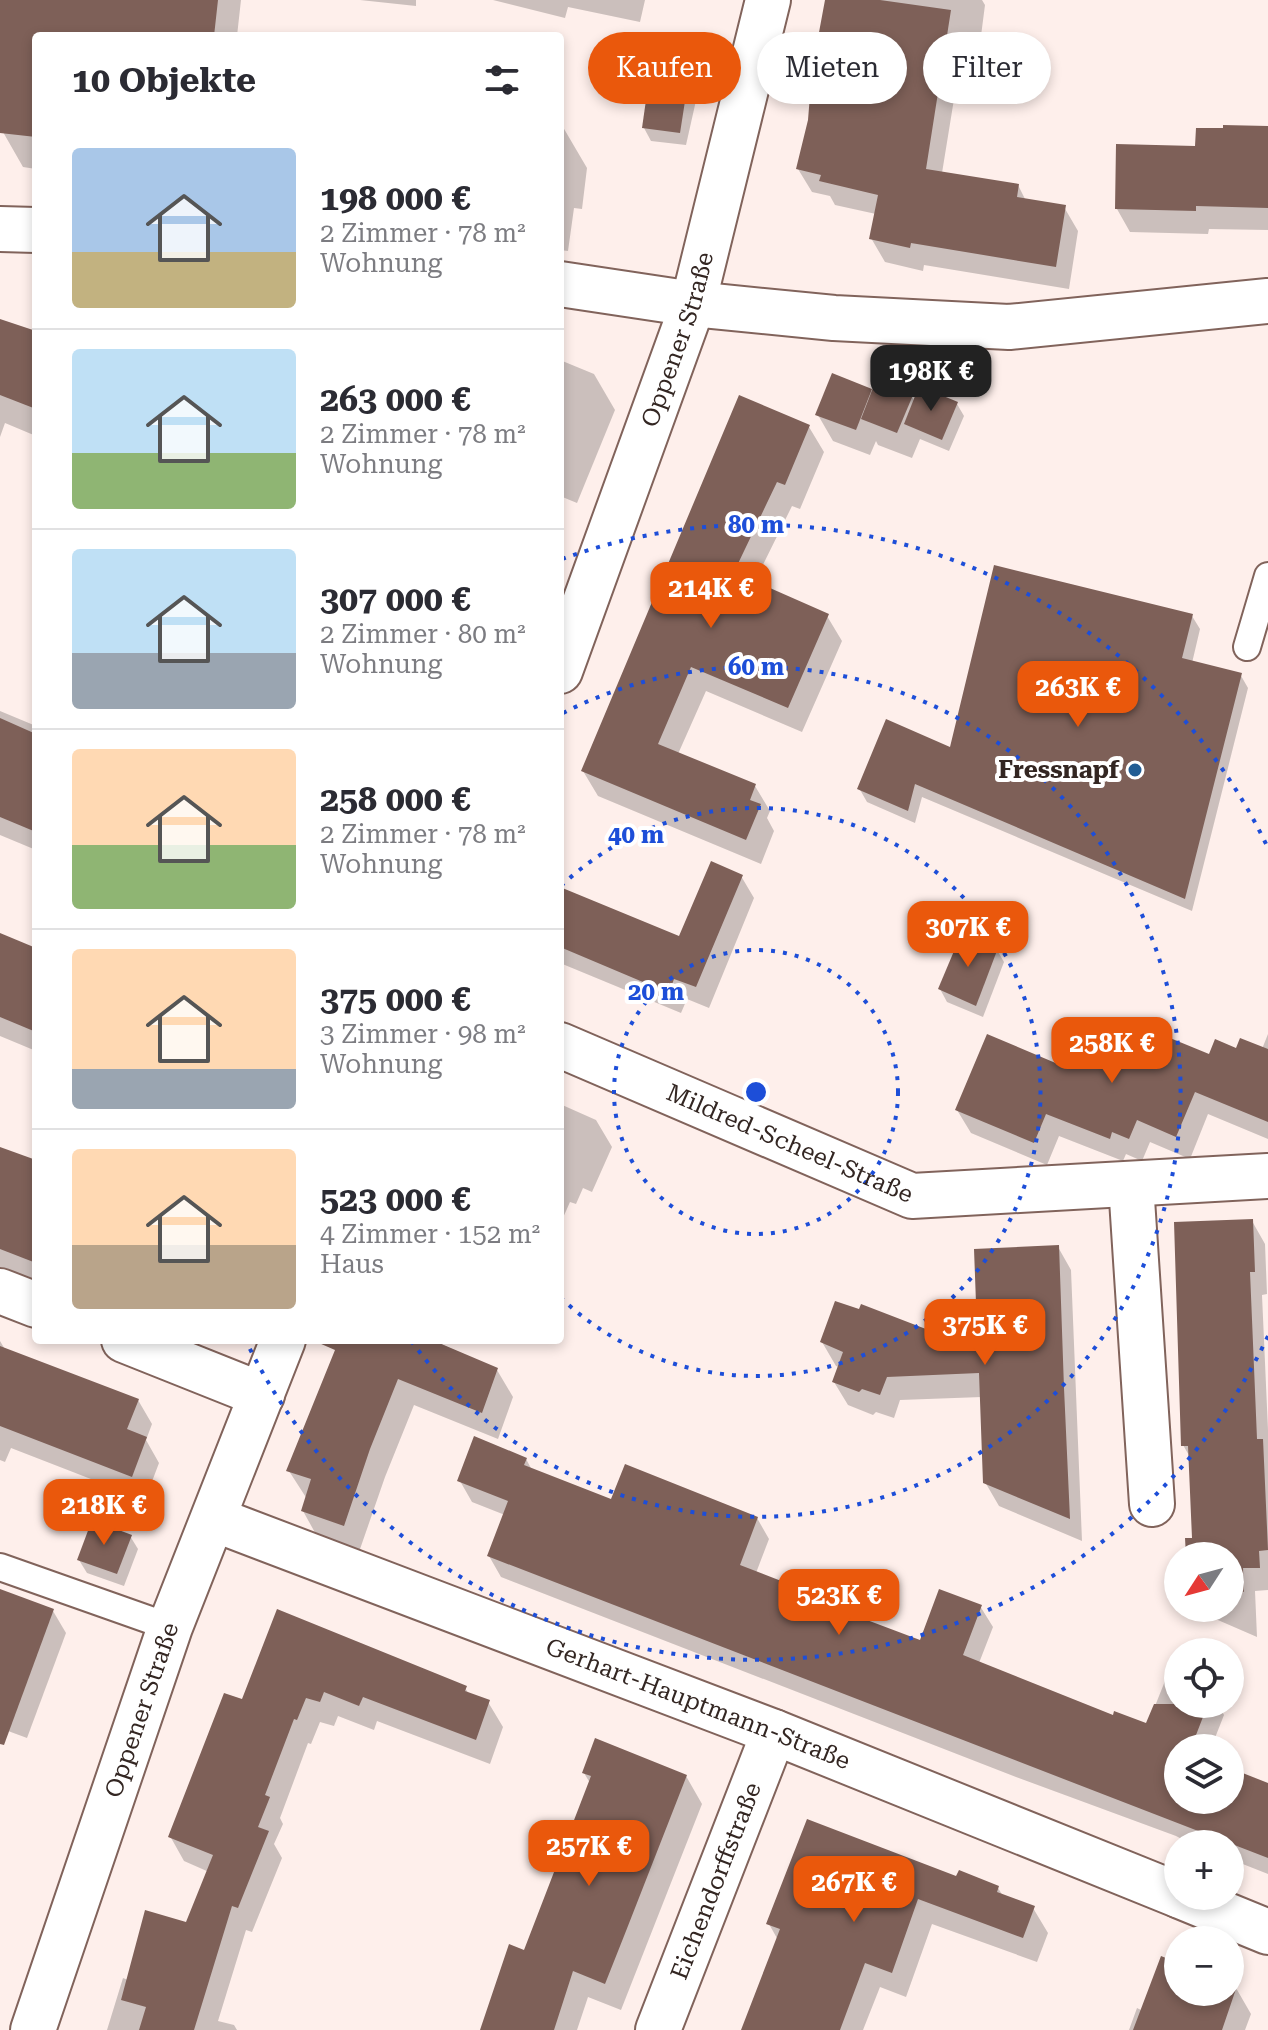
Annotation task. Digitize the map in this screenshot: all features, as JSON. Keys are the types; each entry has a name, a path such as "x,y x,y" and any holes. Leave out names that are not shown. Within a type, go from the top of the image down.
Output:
{"street":[{"name":"Oppener Straße","path":"564,660 693,304 768,0"},
{"path":"0,229 32,230"},
{"path":"564,285 693,304 834,318 1009,327 1268,301"},
{"name":"Mildred-Scheel-Straße","path":"564,1047 912,1196 1268,1176"},
{"path":"1131,1184 1152,1504"},
{"path":"0,1291 32,1303"},
{"path":"134,1344 262,1395"},
{"name":"Oppener Straße","path":"33,2030 170,1627 281,1344"},
{"name":"Gerhart-Hauptmann-Straße","path":"214,1519 774,1732 1164,1890"},
{"name":"Eichendorffstraße","path":"658,2030 774,1732"},
{"name":"Gerhart-Hauptmann-Straße","path":"1214,1910 1268,1932"}],"lane":[{"path":"1247,647 1268,576"},
{"path":"0,1567 170,1627"}],"building":[{"path":"0,0 218,0 214,32 32,32 32,137 0,133"},
{"path":"825,0 880,0 951,10 948,32 923,32 923,104 936,104 926,169 1019,184 1017,197 1066,205 1056,267 911,243 910,248 869,239 878,195 819,181 821,175 796,169 809,104 907,104 907,32 819,32"},
{"path":"645,104 685,104 680,133 642,128"},
{"path":"1223,125 1268,126 1268,208 1196,206 1196,211 1115,209 1116,144 1195,146 1196,128 1223,128"},
{"path":"0,319 32,330 32,407 0,395"},
{"path":"832,373 872,389 856,430 815,415"},
{"path":"876,380 913,395 897,433 861,419"},
{"path":"919,386 958,402 942,440 904,424"},
{"path":"739,395 810,425 785,485 777,482 734,572 829,614 788,708 691,667 658,744 756,784 750,800 761,804 746,840 581,771"},
{"path":"994,565 1193,614 1182,658 1242,673 1185,899 915,784 908,811 857,789 886,719 950,747"},
{"path":"0,718 32,732 32,830 0,817"},
{"path":"711,861 743,875 696,987 674,979 669,993 564,949 564,889 679,936"},
{"path":"962,932 998,948 976,1006 938,989"},
{"path":"0,933 32,946 32,1030 0,1017"},
{"path":"1106,1028 1125,1036 1127,1032 1166,1047 1170,1038 1209,1054 1215,1039 1236,1048 1240,1038 1268,1049 1268,1122 1195,1092 1176,1137 1137,1120 1129,1139 1112,1132 1110,1139 1046,1114 1034,1143 955,1110 987,1034 1065,1067 1077,1041 1096,1050"},
{"path":"0,1147 32,1159 32,1261 0,1249"},
{"path":"1253,1219 1255,1272 1250,1272 1257,1439 1263,1439 1268,1550 1259,1551 1260,1568 1244,1568 1244,1542 1185,1542 1185,1538 1192,1538 1188,1446 1181,1446 1174,1222"},
{"path":"1059,1245 1070,1519 983,1483 979,1373 887,1377 880,1395 862,1389 859,1392 832,1382 843,1352 820,1342 835,1301 859,1309 861,1304 957,1341 976,1303 974,1249"},
{"path":"321,1344 441,1344 498,1368 482,1413 398,1379 344,1526 301,1511 311,1479 286,1471 335,1350"},
{"path":"0,1346 139,1399 127,1429 147,1437 132,1477 0,1426"},
{"path":"474,1436 527,1458 524,1465 611,1499 625,1464 758,1517 740,1565 853,1609 851,1614 920,1640 939,1589 982,1605 963,1655 1113,1715 1114,1711 1146,1723 1154,1704 1164,1704 1164,1718 1203,1718 1196,1734 1164,1734 1164,1814 1244,1814 1244,1774 1268,1783 1268,1858 1244,1849 1244,1830 1196,1830 487,1556 508,1501 457,1481"},
{"path":"92,1520 132,1535 117,1574 77,1560"},
{"path":"0,1589 54,1609 4,1745 0,1744"},
{"path":"277,1609 467,1686 465,1691 490,1700 476,1740 363,1697 359,1706 324,1692 320,1702 306,1698 297,1720 294,1719 265,1795 270,1797 258,1827 269,1831 238,1908 232,1906 194,2030 139,2030 146,2007 121,2000 145,1910 186,1922 213,1855 168,1837 224,1693 242,1699"},
{"path":"595,1738 687,1775 626,1931 605,1984 573,1971 554,2030 480,2030 509,1944 524,1950 591,1776 582,1773"},
{"path":"807,1819 956,1876 959,1870 999,1886 997,1892 1035,1906 1023,1938 918,1899 892,1973 865,1963 840,2030 741,2030 780,1929 766,1924"},
{"path":"1161,1956 1164,1957 1164,2006 1230,2006 1222,2030 1133,2030"}],"place":[{"name":"Fressnapf","path":"1135,770"}]}
